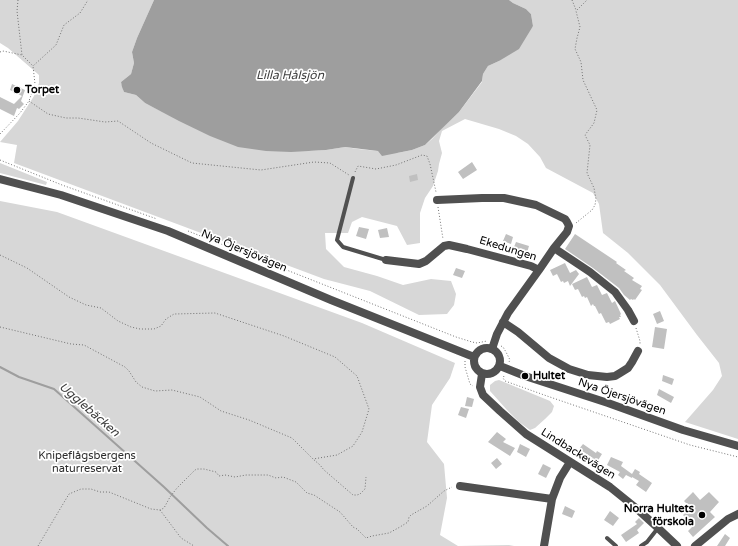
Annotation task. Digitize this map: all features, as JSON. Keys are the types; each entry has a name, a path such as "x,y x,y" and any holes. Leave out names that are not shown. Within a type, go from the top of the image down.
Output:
{"street":[{"name":"Nya Öjersjövägen","path":"0,178 61,195 168,231 331,300 474,357"},
{"path":"437,200 504,198 536,205 565,219 569,226 567,232 539,270"},
{"path":"386,260 419,264 444,246"},
{"name":"Ekedungen","path":"444,246 455,246 467,249 531,266 539,270 503,322 492,346"},
{"path":"554,248 590,272 615,292 634,321"},
{"path":"503,322 549,358 568,369 588,375 607,377 614,376 628,368 638,351"},
{"path":"492,346 499,356 503,367 498,369 493,374 482,374 475,367 474,357 481,349 492,346"},
{"name":"Nya Öjersjövägen","path":"503,367 683,430 738,446"},
{"path":"480,387 482,374"},
{"name":"Lindbackevägen","path":"480,387 483,395 526,434 610,487 677,546"},
{"path":"544,546 552,499 560,478 570,462"},
{"path":"460,486 552,499"},
{"path":"696,546 728,519 738,514"}],"lane":[{"path":"353,178 337,240 343,247 386,260"},
{"path":"641,546 648,542 658,528"},
{"path":"607,538 616,546"}],"path":[{"path":"18,0 17,11 22,55"},
{"path":"33,66 56,45 64,25 80,13 88,0"},
{"path":"569,226 573,226 578,223 592,210 596,199 594,188 586,173 590,145 584,135 594,124 597,110 583,80 581,62 575,49 580,27 572,0"},
{"path":"576,10 587,0"},
{"path":"0,52 3,50 22,55 33,66 35,84 29,101 0,134"},
{"path":"29,101 48,114 66,118 78,118 105,122 118,121 151,143 192,163 261,170 314,162 330,163 353,178 358,166 376,168 396,165 422,154 427,156 436,188 444,246"},
{"path":"0,160 62,185 161,220"},
{"path":"183,229 456,337 477,343 488,341 492,346 503,347 510,360 503,367 503,378 505,381 690,445 738,457"},
{"path":"0,255 27,268 69,297 86,305 101,308 118,321 131,327 140,329 154,329 161,326 166,319 174,314 215,313 284,336 335,357 357,376 368,408 362,432 352,446 337,455 313,459"},
{"path":"634,321 640,341 638,351"},
{"path":"0,327 84,346 125,367 136,382 142,387 155,391 172,390 200,397 221,411 249,420 292,438 326,472 353,495 360,494 365,489 366,477"},
{"path":"465,361 465,367 470,384 473,387 480,387"},
{"path":"38,546 69,494 81,489 91,488 100,492 109,492 151,509 160,510 164,508 177,488 197,469 216,472 218,476 225,475 235,477 246,475 268,475 276,478 283,477 296,482 307,493 314,494 340,512 353,527 366,538 389,533 408,522 411,515 427,506 444,490 454,486 460,486"},
{"path":"160,510 182,538 194,546"}],"green space":[{"path":"0,0 154,0 132,52 134,63 131,74 121,82 124,92 136,95 145,103 159,110 310,151 345,147 397,153 412,150 425,145 432,139 459,112 482,82 483,74 488,66 499,61 533,26 531,14 526,9 509,0 738,0 738,439 685,422 713,390 722,376 719,363 660,285 628,253 603,233 599,204 593,193 546,168 540,157 528,144 516,136 499,129 465,119 442,131 439,141 442,153 438,171 433,186 425,198 420,213 420,243 407,245 397,226 362,217 352,222 348,233 325,233 326,249 344,267 403,285 431,279 451,281 456,294 454,305 447,314 419,315 370,291 324,279 14,163 17,145 0,142 18,121 34,96 39,83 39,75 8,48 0,43"},
{"path":"0,163 47,182 46,185 0,173"},
{"name":"Knipeflågsbergens naturreservat","path":"0,201 57,212 362,323 455,363 450,378 432,405 427,442 444,464 447,498 440,535 458,546 0,546"},
{"path":"499,380 550,401 554,406 552,412 535,428 530,430 519,422 490,391 490,385"},
{"path":"509,545 514,546 458,546"}],"water":[{"name":"Lilla Hålsjön","path":"154,0 509,0 526,9 531,14 533,26 519,49 488,66 483,74 482,81 459,112 425,145 412,150 382,156 378,151 345,147 326,150 291,152 266,151 238,147 210,136 145,103 136,95 124,92 121,82 131,74 134,63 132,52"}],"building":[{"path":"12,84 25,90 21,101 24,104 19,109 17,108 14,116 0,109 0,97 14,104 22,96 10,90"},
{"path":"472,162 477,170 463,179 458,172"},
{"path":"417,174 418,180 410,182 409,176"},
{"path":"359,227 369,229 366,239 356,236"},
{"path":"387,228 389,237 380,238 378,230"},
{"path":"506,234 513,237 511,244 503,241"},
{"path":"575,234 617,262 616,263 626,270 624,271 634,278 632,280 642,286 640,289 642,290 635,300 630,300 619,288 565,249"},
{"path":"516,242 529,246 526,256 512,252"},
{"path":"565,263 570,273 576,270 579,274 570,286 568,281 564,283 563,281 561,282 557,274 553,276 550,270"},
{"path":"456,268 465,271 462,278 453,275"},
{"path":"587,277 592,287 597,285 602,295 607,293 612,303 615,301 621,314 621,317 619,317 620,319 610,324 609,322 606,323 601,313 599,314 595,306 593,304 591,306 587,297 582,297 578,289 575,290 572,284"},
{"path":"660,311 664,321 657,324 653,314"},
{"path":"655,327 667,329 664,349 652,347"},
{"path":"663,375 674,379 672,385 662,381"},
{"path":"659,389 674,397 671,403 657,395"},
{"path":"467,397 474,399 472,407 465,406"},
{"path":"461,407 469,409 466,418 458,415"},
{"path":"497,432 506,439 503,442 515,448 510,456 488,442"},
{"path":"520,444 530,449 526,457 517,452"},
{"path":"583,444 596,453 597,451 602,454 597,462 579,449"},
{"path":"611,457 623,462 621,466 632,474 635,469 640,472 639,474 652,483 646,492 636,485 639,481 626,475 623,479 618,475 620,472 607,465"},
{"path":"497,458 502,464 496,469 491,463"},
{"path":"543,464 551,468 546,478 538,474"},
{"path":"693,492 700,500 709,492 719,502 710,512 715,517 693,537 688,531 693,526 683,515 691,508 684,501"},
{"path":"565,506 575,511 572,518 562,514"},
{"path":"610,511 619,518 613,526 604,520"},
{"path":"639,518 644,523 637,530 639,533 626,542 621,535 637,524 635,522"},
{"path":"725,534 730,538 725,546 717,546"}],"waterway":[{"name":"Ugglebäcken","path":"0,367 19,377 54,389 228,546"}],"place":[{"name":"Torpet","path":"17,90"},
{"name":"Hultet","path":"525,376"},
{"name":"Norra Hultets förskola","path":"702,515"}]}
